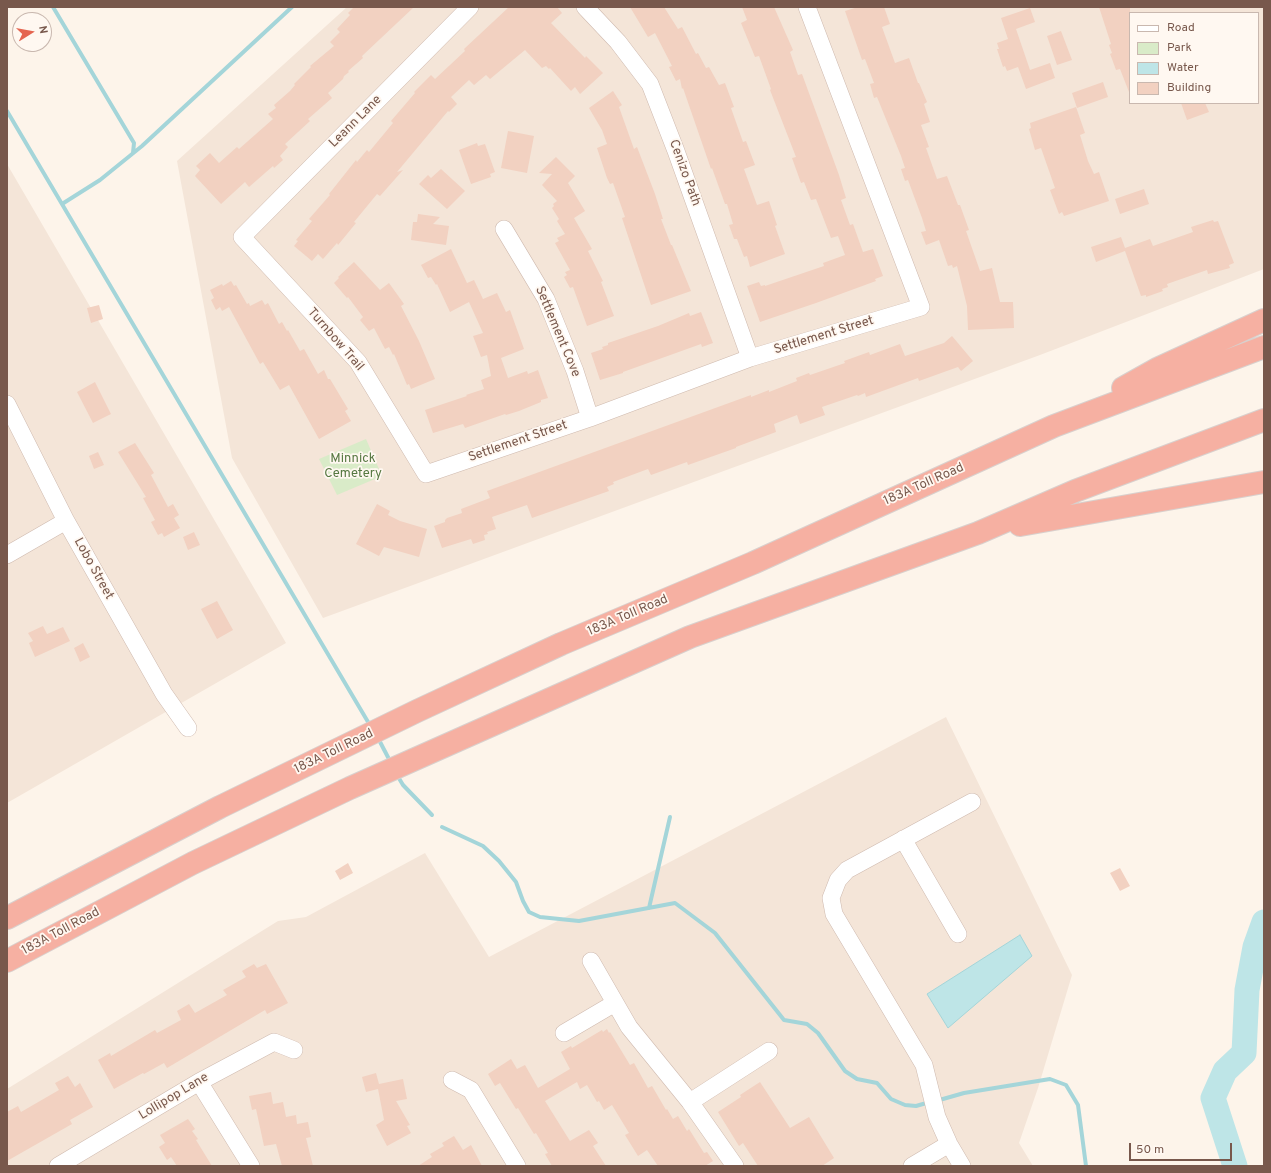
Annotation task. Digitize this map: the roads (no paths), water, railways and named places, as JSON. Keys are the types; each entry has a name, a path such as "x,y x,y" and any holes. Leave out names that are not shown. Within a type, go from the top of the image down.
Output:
{"highway":[{"path":"1054,426 1157,369 1264,320"},
{"name":"183A Toll Road","path":"7,918 220,807 417,711 561,644 753,563 1054,426 1264,347"},
{"name":"183A Toll Road","path":"7,961 200,860 350,788 690,637 978,532 1075,492 1264,420"},
{"path":"978,532 1102,509 1264,482"}],"street":[{"name":"Leann Lane","path":"242,237 470,7"},
{"name":"Cenizo Path","path":"585,7 618,42 650,84 676,151 750,358"},
{"name":"Settlement Street","path":"426,474 590,418 750,358 921,307 807,7"},
{"name":"Settlement Cove","path":"504,229 546,299 575,371 590,418"},
{"name":"Turnbow Trail","path":"242,237 358,362 426,474"},
{"name":"Lobo Street","path":"7,404 66,521 164,694 188,728"},
{"path":"7,556 66,521"},
{"path":"962,1166 949,1144 937,1117 931,1087 924,1065 834,914 831,898 838,880 847,870 972,802"},
{"path":"903,839 958,934"},
{"path":"591,961 629,1027 690,1102 735,1166"},
{"path":"564,1033 616,1003"},
{"name":"Lollipop Lane","path":"58,1166 199,1082 274,1042 294,1050"},
{"path":"690,1102 769,1051"},
{"path":"452,1080 471,1090 516,1166"},
{"path":"199,1082 251,1166"},
{"path":"912,1166 949,1144"}],"water":[{"path":"1020,935 1032,956 948,1028 927,994"}],"waterway":[{"path":"53,7 134,143 133,153"},
{"path":"62,204 100,180 142,146 292,7"},
{"path":"7,111 371,727"},
{"path":"378,738 391,763"},
{"path":"397,775 403,785 432,815"},
{"path":"649,908 670,817"},
{"path":"442,827 483,846 499,861 516,882 529,912 540,917 579,921 675,903 715,933 784,1020 807,1024 818,1033 845,1071 857,1079 877,1083 891,1099 905,1105 916,1106 930,1102"},
{"path":"1235,1166 1213,1098 1225,1071 1244,1053 1247,990 1255,947 1264,922"},
{"path":"936,1101 964,1093 1050,1079 1066,1085 1078,1105 1086,1166"}],"park label":[{"name":"Minnick Cemetery","path":"353,466"}]}
